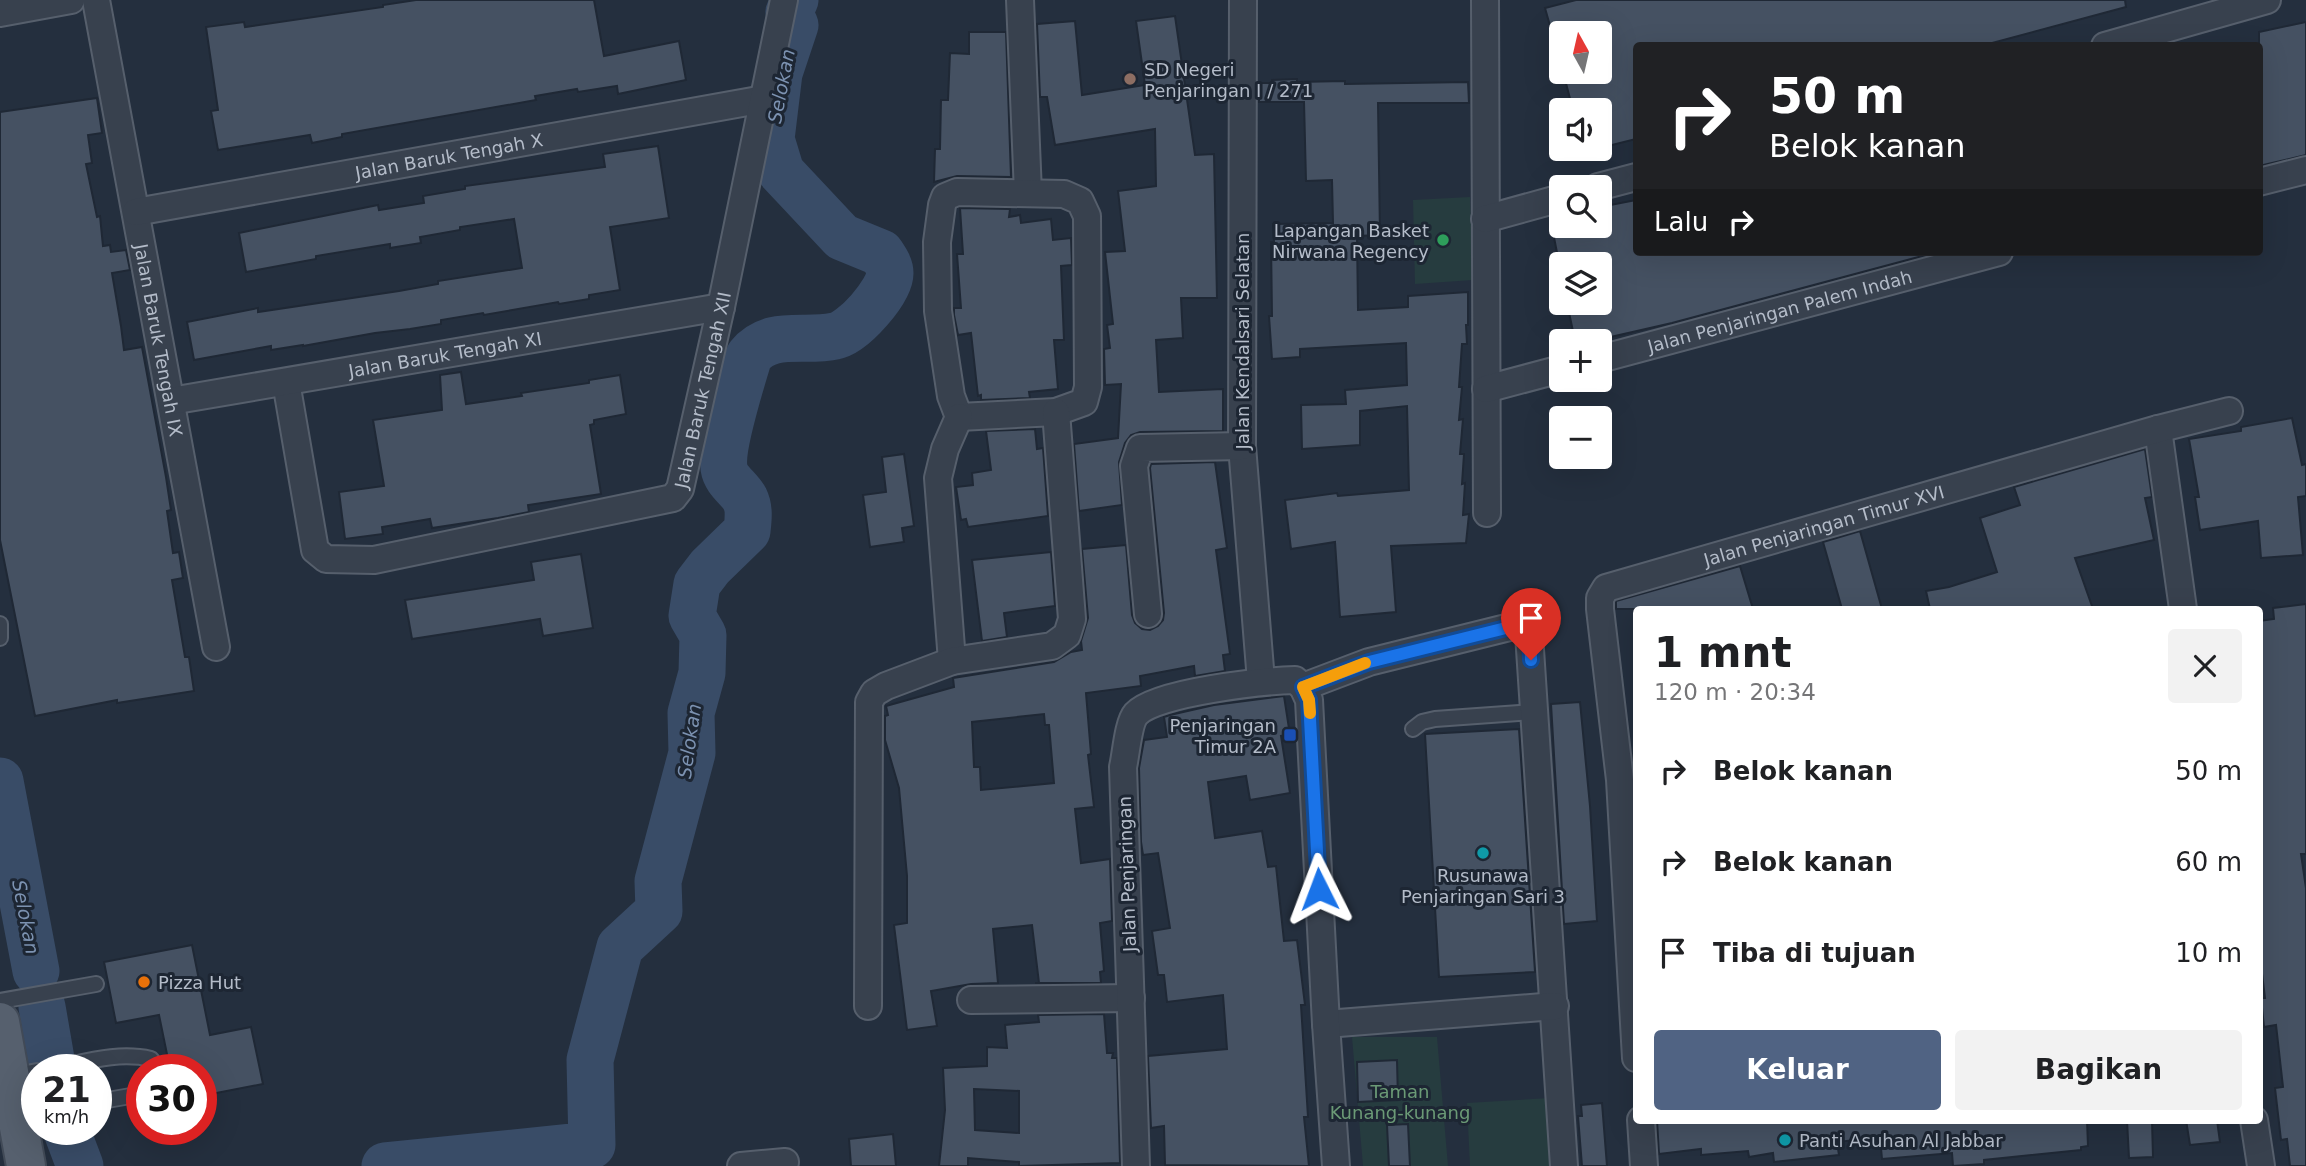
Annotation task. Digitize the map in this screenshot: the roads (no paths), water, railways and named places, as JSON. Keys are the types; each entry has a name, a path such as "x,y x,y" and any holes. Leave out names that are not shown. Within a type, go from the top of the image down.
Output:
{"main road":[{"path":"0,1022 21,1069"},
{"path":"18,1140 21,1100"}],"street":[{"path":"0,13 71,0"},
{"name":"Jalan Baruk Tengah IX","path":"96,0 216,647"},
{"name":"Jalan Baruk Tengah XII","path":"286,382 315,550 326,559 374,560 673,498 680,489 721,307 783,0"},
{"path":"1020,0 1028,193"},
{"name":"Jalan Kendalsari Selatan","path":"1243,0 1242,446 1261,681"},
{"path":"1485,0 1487,513"},
{"path":"2119,42 2267,0"},
{"name":"Jalan Baruk Tengah X","path":"136,212 764,99"},
{"path":"2263,181 2306,170"},
{"path":"1612,183 1633,178"},
{"path":"952,661 939,478 945,449 959,417 951,396 938,311 937,242 942,205 945,197 957,192 1064,194 1080,201 1087,216 1088,387 1084,402 1056,412 959,417"},
{"path":"1486,219 1549,201"},
{"name":"Jalan Penjaringan Palem Indah","path":"1612,356 1984,256"},
{"name":"Jalan Baruk Tengah XI","path":"171,401 721,307"},
{"path":"1486,389 1549,372"},
{"name":"Jalan Penjaringan Timur XVI","path":"1633,963 1628,778 1600,609 1600,598 1606,589 2158,429 2229,411"},
{"path":"868,1006 869,702 874,693 886,686 952,661 1052,646 1067,635 1072,619 1056,412"},
{"path":"2158,429 2183,606"},
{"path":"1148,614 1134,466 1140,448 1242,446"},
{"path":"1336,1166 1309,700 1303,687 1369,662 1518,625 1530,634 1564,1166"},
{"name":"Jalan Penjaringan","path":"1136,1166 1123,767 1131,722 1136,714 1167,699 1261,681 1295,680 1303,687"},
{"path":"971,1000 1131,998"},
{"path":"1326,1024 1555,1006"},
{"path":"1641,1124 1644,1166"},
{"path":"2255,1124 2261,1166"},
{"path":"741,1166 785,1162"}],"lane":[{"path":"0,624 0,638"},
{"path":"1413,729 1422,722 1435,719 1533,712"},
{"path":"0,1001 96,984"}],"waterway":[{"name":"Selokan","path":"385,1166 592,1145 590,1060 620,947 659,911 658,881 692,753 691,713 702,673 703,635 692,616 697,584 710,567 747,531 747,503 727,477 724,458 749,356 767,342 789,338 823,338 843,333 877,300 890,273 881,253 842,237 781,172 771,139 779,73 795,25 789,12 795,0"},
{"name":"Selokan","path":"0,781 36,971"},
{"name":"Selokan","path":"42,1007 50,1054"},
{"name":"Selokan","path":"72,1145 80,1166"}],"place":[{"name":"SD Negeri Penjaringan I / 271","path":"1130,79"},
{"name":"Lapangan Basket Nirwana Regency","path":"1443,240"},
{"name":"Penjaringan Timur 2A","path":"1290,735"},
{"name":"Rusunawa Penjaringan Sari 3","path":"1483,853"},
{"name":"Pizza Hut","path":"144,982"},
{"name":"Panti Asuhan Al Jabbar","path":"1785,1140"}],"park label":[{"name":"Taman Kunang-kunang","path":"1400,1101"}]}
